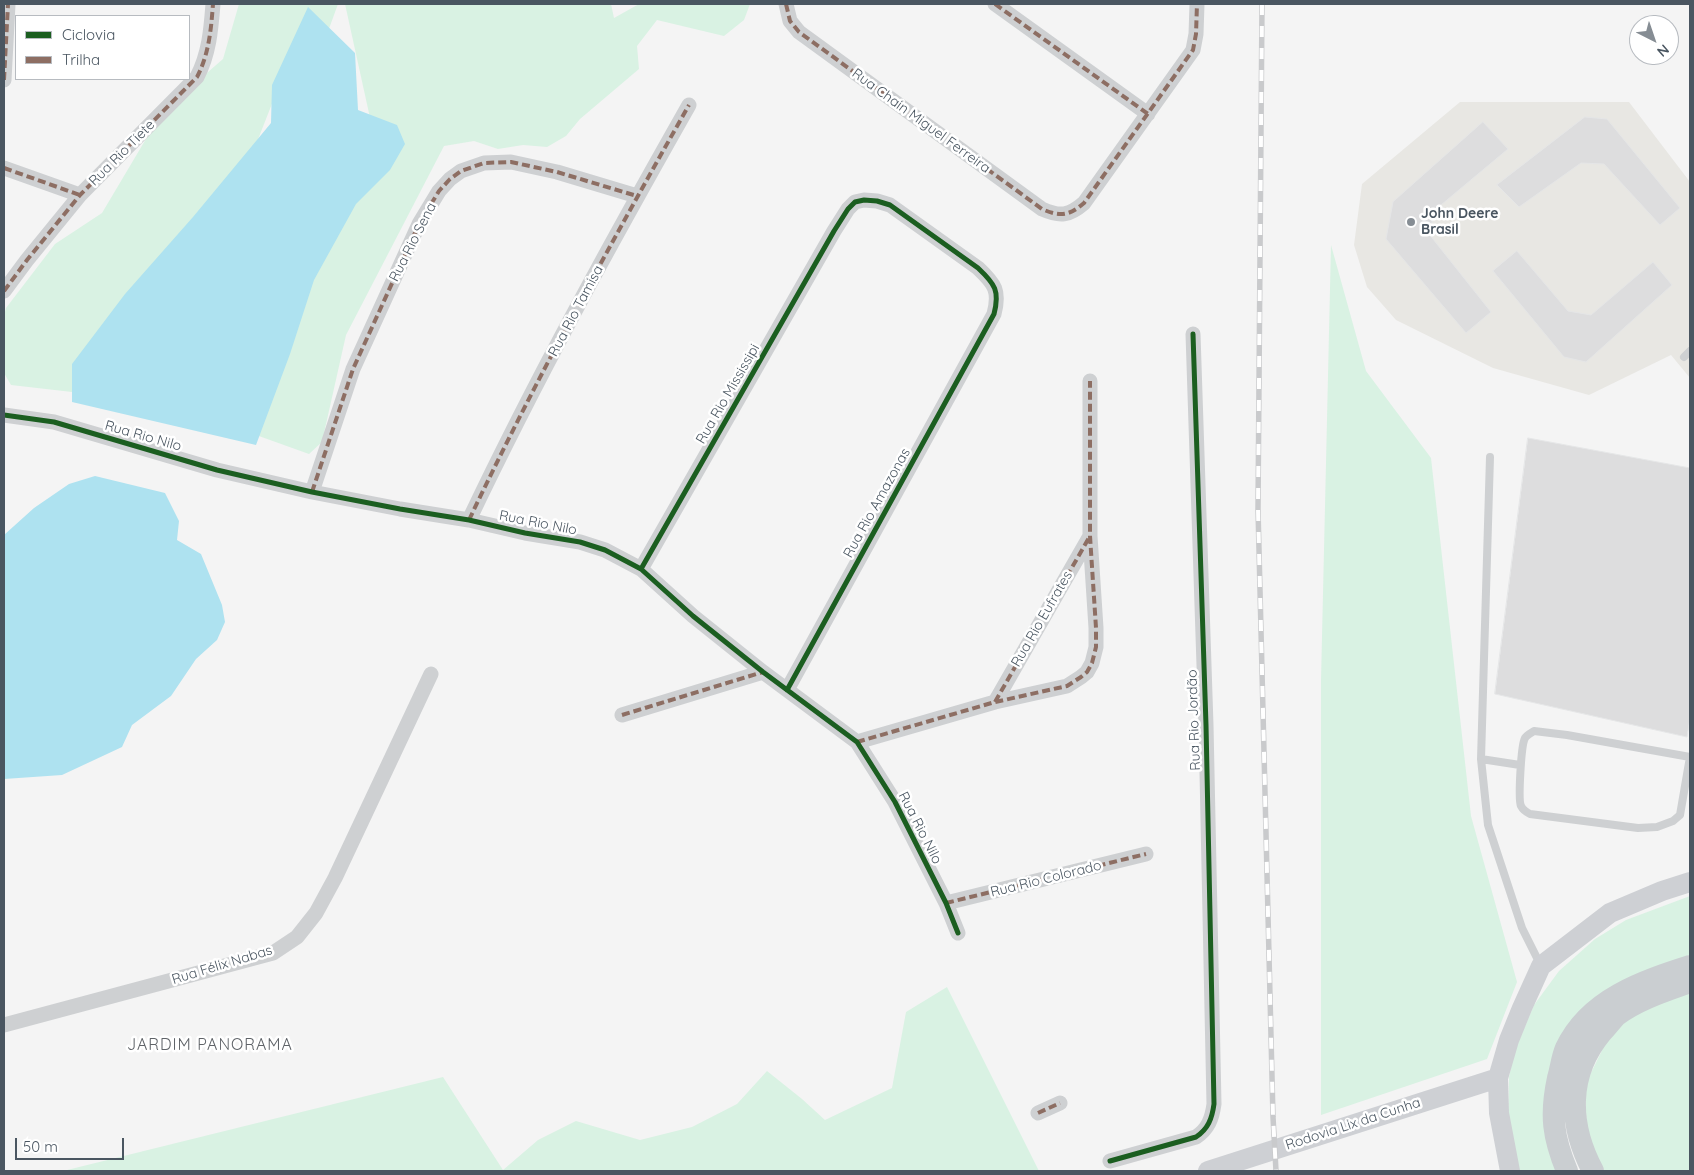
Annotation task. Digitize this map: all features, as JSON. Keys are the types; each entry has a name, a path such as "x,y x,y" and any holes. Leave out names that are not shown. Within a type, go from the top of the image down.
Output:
{"main road":[{"path":"1510,1171 1499,1113 1498,1078 1509,1040 1541,966 1610,913 1662,891 1690,882"},
{"path":"1567,1171 1557,1147 1553,1117 1555,1093 1561,1065 1566,1049 1575,1033 1603,1005 1626,990 1647,980 1690,966"},
{"path":"1593,1171 1580,1144 1575,1114 1576,1082 1584,1058 1598,1037 1616,1016 1634,1004 1690,982"},
{"name":"Rodovia Lix da Cunha","path":"1208,1171 1498,1078"}],"street":[{"path":"4,80 8,4"},
{"name":"Rua Rio Tiete","path":"4,291 80,195 196,77 209,48 213,4"},
{"path":"995,4 1148,114 1193,50 1196,34 1197,4"},
{"name":"Rua Chain Miguel Ferreira","path":"786,8 790,21 799,32 1034,203 1053,214 1065,214 1074,211 1084,203 1148,114"},
{"name":"Rua Rio Tamisa","path":"469,520 503,448 637,196 689,105"},
{"name":"Rua Rio Sena","path":"312,492 352,369 418,224 439,191 450,179 461,171 484,163 511,162 557,172 637,196"},
{"path":"4,168 80,195"},
{"name":"Rua Rio Mississipi","path":"641,569 834,231 848,209 855,202 864,200 890,205 939,238 988,277 997,291 997,301 994,314 987,328"},
{"name":"Rua Rio Amazonas","path":"787,690 987,328"},
{"name":"Rua Rio Jordão","path":"1110,1161 1196,1137 1209,1125 1213,1116 1206,715 1193,334"},
{"name":"Rua Rio Eufrates","path":"857,742 995,702 1067,686 1087,672 1096,647 1090,536 1090,381"},
{"name":"Rua Rio Nilo","path":"4,415 54,422 217,470 312,492 580,542 605,550 641,569 693,616 763,672 857,742 895,802 946,903 958,933"},
{"name":"Rua Rio Eufrates","path":"995,702 1090,536"},
{"path":"622,715 763,672"},
{"name":"Rua Félix Nabas","path":"4,1024 272,953 297,937 316,913 335,878 431,674"},
{"name":"Rua Rio Colorado","path":"946,903 1146,854"},
{"path":"1038,1113 1060,1103"}],"lane":[{"path":"1490,457 1481,759 1488,825 1522,928 1541,966"},
{"path":"1534,731 1567,734 1690,756 1680,815 1673,821 1656,827 1638,828 1530,814 1524,811 1520,803 1520,765 1524,738 1534,731"},
{"path":"1481,759 1520,765"}],"shaded area":[{"path":"1460,102 1629,102 1690,182 1690,378 1671,355 1589,395 1493,368 1396,320 1367,287 1354,245 1362,184"}],"green space":[{"path":"239,4 338,4 326,37 288,63 255,147 123,299 72,392 11,385 4,373 4,316 6,308 55,244 102,213 162,112 223,59"},
{"path":"345,4 611,4 614,18 639,4 750,4 744,20 724,36 657,20 637,46 639,69 580,119 566,136 547,147 523,145 498,149 474,141 444,146 346,335 322,442 309,454 256,435 247,361 374,136"},
{"path":"1331,245 1366,371 1431,458 1471,816 1517,982 1487,1059 1321,1115 1321,680"},
{"path":"1690,896 1690,955 1664,964 1567,1031 1560,1171 1519,1171 1508,1122 1509,1077 1514,1052 1534,1005 1559,971 1595,939 1626,920"},
{"path":"947,987 1039,1171 63,1171 443,1077 503,1170 538,1140 576,1121 640,1140 692,1127 737,1104 767,1071 825,1120 892,1088 906,1012"},
{"path":"1690,990 1690,1171 1604,1171 1587,1136 1585,1085 1611,1032 1630,1014"}],"water":[{"path":"308,7 355,53 358,110 397,125 405,144 390,170 356,204 314,280 290,354 256,445 72,402 72,364 125,294 193,217 271,123 272,85"},
{"path":"95,476 165,493 179,521 177,540 201,554 222,605 225,622 217,640 196,659 171,696 132,725 122,747 62,775 4,779 4,535 34,508 69,484"}],"building":[{"name":"John Deere Brasil","path":"1585,117 1607,119 1680,208 1660,225 1604,164 1581,163 1519,207 1497,185"},
{"name":"John Deere Brasil","path":"1483,122 1508,149 1435,210 1429,234 1491,312 1466,333 1386,239 1393,202"},
{"name":"John Deere Brasil","path":"1517,251 1568,311 1591,315 1653,262 1672,285 1586,362 1564,357 1493,271"},
{"path":"1528,438 1690,468 1690,718 1687,737 1495,694"}],"railway":[{"path":"1262,4 1258,509 1273,1117 1276,1171"}],"marked path":[{"path":"4,80 8,4"},
{"path":"4,291 80,195 197,77 207,51 213,4"},
{"path":"786,4 790,21 799,32 1042,209 1059,214 1074,211 1084,203 1193,50 1196,34 1197,4"},
{"path":"995,4 1148,114"},
{"path":"469,520 575,311 689,105"},
{"path":"312,492 353,369 419,224 439,191 450,179 461,171 484,163 511,162 557,172 637,196"},
{"path":"4,168 80,195"},
{"path":"857,742 995,702 1067,686 1087,672 1092,663 1096,647 1090,536 1090,381"},
{"path":"995,702 1090,536"},
{"path":"622,715 763,672"},
{"path":"946,903 1146,854"},
{"path":"1038,1113 1060,1103"}],"cycle path":[{"path":"641,569 834,231 848,209 855,202 864,200 877,201 890,205 978,268 995,288 996,306 994,314 787,690"},
{"path":"1110,1161 1196,1137 1204,1131 1209,1123 1214,1104 1206,725 1193,334"},
{"path":"4,415 54,422 217,470 312,492 580,542 605,550 641,569 693,616 763,672 857,742 895,802 946,903 958,933"}],"place":[{"name":"John Deere Brasil","path":"1411,222"}],"district":[{"name":"JARDIM PANORAMA","path":"210,1045"}]}
